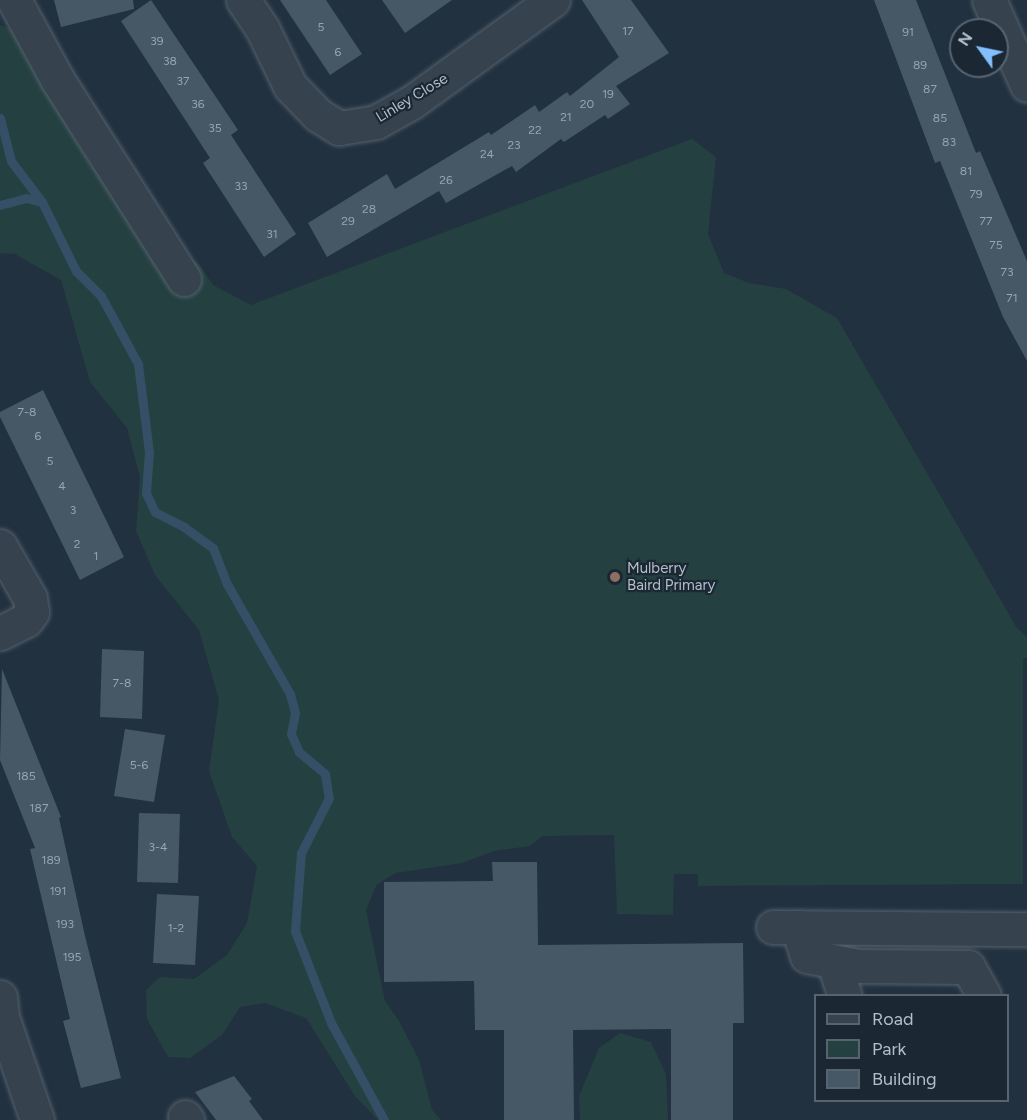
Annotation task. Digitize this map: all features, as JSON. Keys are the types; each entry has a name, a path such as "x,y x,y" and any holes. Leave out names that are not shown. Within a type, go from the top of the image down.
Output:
{"street":[{"path":"14,0 57,79 184,279"},
{"name":"Linley Close","path":"243,0 262,28 290,86 318,115 339,128 376,122 412,102 553,0"},
{"path":"989,0 1027,85"},
{"path":"0,546 30,598 32,612 26,620 0,633"},
{"path":"983,994 968,967 858,966 834,963 807,956 786,927 1027,928"},
{"path":"834,963 844,994"},
{"path":"0,997 2,1017 37,1120"}],"green space":[{"name":"Mulberry Baird Primary","path":"0,25 15,30 69,68 110,129 115,184 137,222 199,264 213,285 251,305 692,139 716,157 708,234 724,273 749,283 786,289 837,318 1017,628 1027,637 1027,658 1023,658 1023,884 698,886 698,874 674,874 673,915 617,914 614,835 542,836 530,846 494,851 462,863 396,873 377,884 366,910 385,1001 399,1021 419,1060 432,1110 441,1120 378,1120 355,1096 306,1018 265,1003 240,1007 222,1035 190,1058 168,1057 147,1019 146,990 160,977 194,979 227,955 247,923 257,866 232,837 209,771 219,700 199,630 155,575 136,531 140,477 127,428 90,382 61,280 15,254 0,253"},
{"path":"620,1033 651,1042 666,1074 668,1120 580,1120 579,1096 599,1048"}],"building":[{"path":"54,0 133,0 134,9 61,27"},
{"path":"151,0 238,130 231,135 296,234 264,257 203,163 210,158 121,21"},
{"path":"280,0 326,0 362,54 330,75"},
{"path":"382,0 452,0 405,33"},
{"path":"582,0 631,0 669,53 616,86 630,104 608,119 605,115 564,142 561,139 516,172 512,166 446,203 439,191 327,257 308,223 387,174 395,189 489,132 491,135 535,105 539,112 567,92 570,96 619,57"},
{"path":"874,0 916,0 976,153 980,151 1027,261 1027,361 1003,317 940,161 935,163"},
{"path":"43,390 124,557 80,580 0,417 0,412"},
{"path":"102,649 144,651 142,719 100,717"},
{"path":"2,669 61,817 59,818 85,936 121,1078 81,1088 63,1021 70,1019 30,849 35,848 0,760"},
{"path":"125,729 165,735 154,802 114,796"},
{"path":"139,813 180,814 178,883 137,882"},
{"path":"492,862 537,862 538,945 743,943 744,1023 733,1023 733,1120 671,1120 671,1029 573,1030 574,1120 504,1120 504,1030 475,1030 474,981 384,982 384,882 493,881"},
{"path":"157,894 199,896 195,965 153,963"},
{"path":"234,1076 252,1099 249,1101 263,1120 216,1120 195,1092"}],"waterway":[{"path":"0,118 11,161 42,202 76,271 101,296 138,364 149,452 146,493 155,512 184,527 213,548 227,584 290,694 295,713 291,734 299,752 325,774 329,798 301,853 295,931 331,1023 384,1120"},
{"path":"0,205 26,198 42,202"}],"place":[{"name":"Mulberry Baird Primary","path":"615,577"}]}
